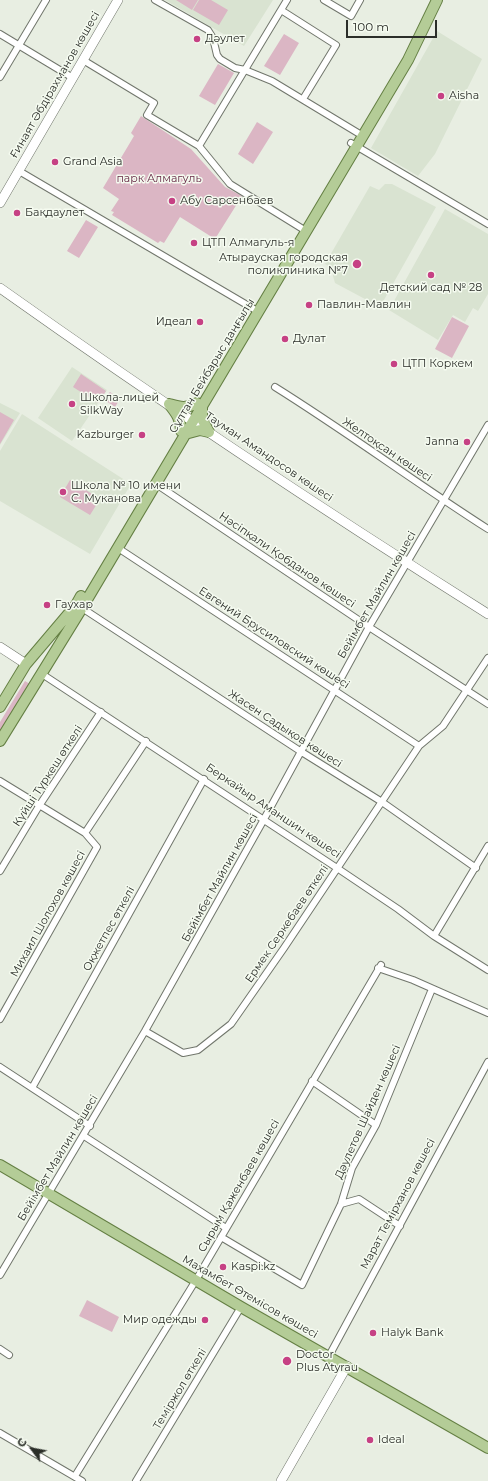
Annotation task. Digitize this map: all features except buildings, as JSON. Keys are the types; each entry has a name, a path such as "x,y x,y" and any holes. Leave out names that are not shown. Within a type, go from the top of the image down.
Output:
{"main road":[{"name":"Ғинаят Әбдірахманов көшесі","path":"0,203 118,0"},
{"name":"Сұлтан Бейбарыс даңғылы","path":"0,741 118,548 156,484 199,405 354,145 403,57 430,0"},
{"name":"Сұлтан Бейбарыс даңғылы","path":"360,134 408,60 437,0"},
{"name":"Тауман Амандосов көшесі","path":"0,288 209,432 406,563 488,614"},
{"path":"169,404 182,408 189,408 199,405 203,423 209,432"},
{"path":"169,404 178,414 183,433 193,431 209,432"},
{"name":"Сұлтан Бейбарыс даңғылы","path":"0,707 26,664 76,605 183,433"},
{"path":"0,647 26,664"},
{"path":"37,651 41,650 50,658"},
{"name":"Махамбет Өтемісов көшесі","path":"0,1165 241,1307 347,1366 488,1448"},
{"path":"280,1481 347,1366"}],"street":[{"path":"0,77 46,0"},
{"path":"155,0 208,30 213,38 217,55 220,58 236,68 272,81 360,134"},
{"path":"199,146 287,0"},
{"path":"324,0 350,16 360,0"},
{"path":"281,10 336,45 303,99"},
{"path":"0,34 73,78"},
{"path":"83,60 154,103 147,115 199,146 230,184 304,230"},
{"path":"354,145 488,224"},
{"path":"19,171 256,310"},
{"name":"Желтоқсан көшесі","path":"275,387 311,409 444,501 488,529"},
{"name":"Бейімбет Майлин көшесі","path":"0,1276 3,1264 49,1194 145,1031 369,627 406,563 486,434 488,425"},
{"name":"Нәсіпқали Қобданов көшесі","path":"156,484 369,627 488,704"},
{"name":"Евгений Брусиловский көшесі","path":"118,548 419,746"},
{"name":"Жасен Садықов көшесі","path":"82,608 300,751 382,802 476,868"},
{"name":"Ермек Серкебаев өткелі","path":"145,1031 183,1053 198,1050 231,1024 284,948 419,746 443,726 488,658"},
{"name":"Беркайыр Аманшин көшесі","path":"42,674 204,779 263,820 398,909 434,936 487,967"},
{"name":"Күйші Түркеш өткелі","path":"0,871 39,806 101,712"},
{"path":"0,781 85,833 146,741"},
{"name":"Оқжетпес өткелі","path":"32,1088 204,779"},
{"name":"Михаил Шолохов көшесі","path":"0,1019 97,847 85,833"},
{"path":"434,936 488,846"},
{"name":"Сырым Қаженбаев көшесі","path":"74,1476 196,1280 379,966 432,989"},
{"path":"432,989 488,1013"},
{"name":"Дәулетов Шайден көшесі","path":"221,1237 302,1285 341,1204 352,1168 376,1125 432,989"},
{"name":"Марат Темірханов көшесі","path":"329,1356 488,1062"},
{"path":"0,1067 90,1126"},
{"path":"312,1081 376,1125"},
{"path":"84,1136 226,1228"},
{"path":"341,1204 359,1199 400,1226"},
{"name":"Теміржол өткелі","path":"136,1481 241,1307"},
{"path":"0,1349 9,1355"},
{"path":"0,1433 82,1481"}],"shaded area":[{"path":"165,0 273,0 244,46"},
{"path":"437,31 482,59 435,154 418,176 371,148"},
{"path":"385,184 392,184 436,207 380,307 335,283 333,269 325,264 370,186 379,190"},
{"path":"445,209 488,234 488,294 478,311 473,308 465,322 453,315 438,340 389,310"},
{"name":"Школа-лицей SilkWay","path":"72,367 107,390 72,441 38,418"},
{"path":"0,403 20,413 0,445"},
{"name":"Школа № 10 имени С. Муканова","path":"22,414 131,484 90,554 0,501 0,451"}],"green space":[{"path":"176,0 198,0 192,10"},
{"path":"199,0 211,0 228,10 219,25 193,10"},
{"path":"284,34 299,43 280,75 264,66"},
{"path":"218,64 234,73 215,105 199,96"},
{"name":"парк Алмагуль","path":"141,116 191,149 225,187 242,196 215,239 180,217 164,243 160,241 158,243 112,215 114,212 111,211 119,199 103,188 134,136 131,133"},
{"path":"257,122 273,132 253,164 238,154"},
{"path":"86,220 98,227 79,258 67,251"},
{"path":"452,317 469,326 452,358 435,349"},
{"path":"81,374 106,391 98,403 73,387"},
{"path":"110,392 120,399 115,407 103,399"},
{"path":"0,412 14,420 0,444"},
{"path":"70,480 100,499 90,515 60,497"},
{"path":"25,681 30,684 0,734 0,722"},
{"path":"87,1300 119,1317 112,1332 79,1316"}],"place":[{"name":"Дәулет","path":"197,39"},
{"name":"Aisha","path":"441,96"},
{"name":"Grand Asia","path":"55,162"},
{"name":"Абу Сарсенбаев","path":"172,201"},
{"name":"Бақдаулет","path":"17,213"},
{"name":"ЦТП Алмагуль-я","path":"194,243"},
{"name":"Атырауская городская поликлиника №7","path":"357,264"},
{"name":"Детский сад № 28","path":"431,275"},
{"name":"Павлин-Мавлин","path":"309,305"},
{"name":"Идеал","path":"200,322"},
{"name":"Дулат","path":"285,339"},
{"name":"ЦТП Коркем","path":"394,364"},
{"name":"Школа-лицей SilkWay","path":"72,404"},
{"name":"Kazburger","path":"142,435"},
{"name":"Janna","path":"467,442"},
{"name":"Школа № 10 имени С. Муканова","path":"63,492"},
{"name":"Гаухар","path":"47,605"},
{"name":"Kaspi.kz","path":"223,1267"},
{"name":"Мир одежды","path":"205,1320"},
{"name":"Halyk Bank","path":"373,1333"},
{"name":"Doctor Plus Atyrau","path":"287,1361"},
{"name":"Ideal","path":"370,1440"}]}
